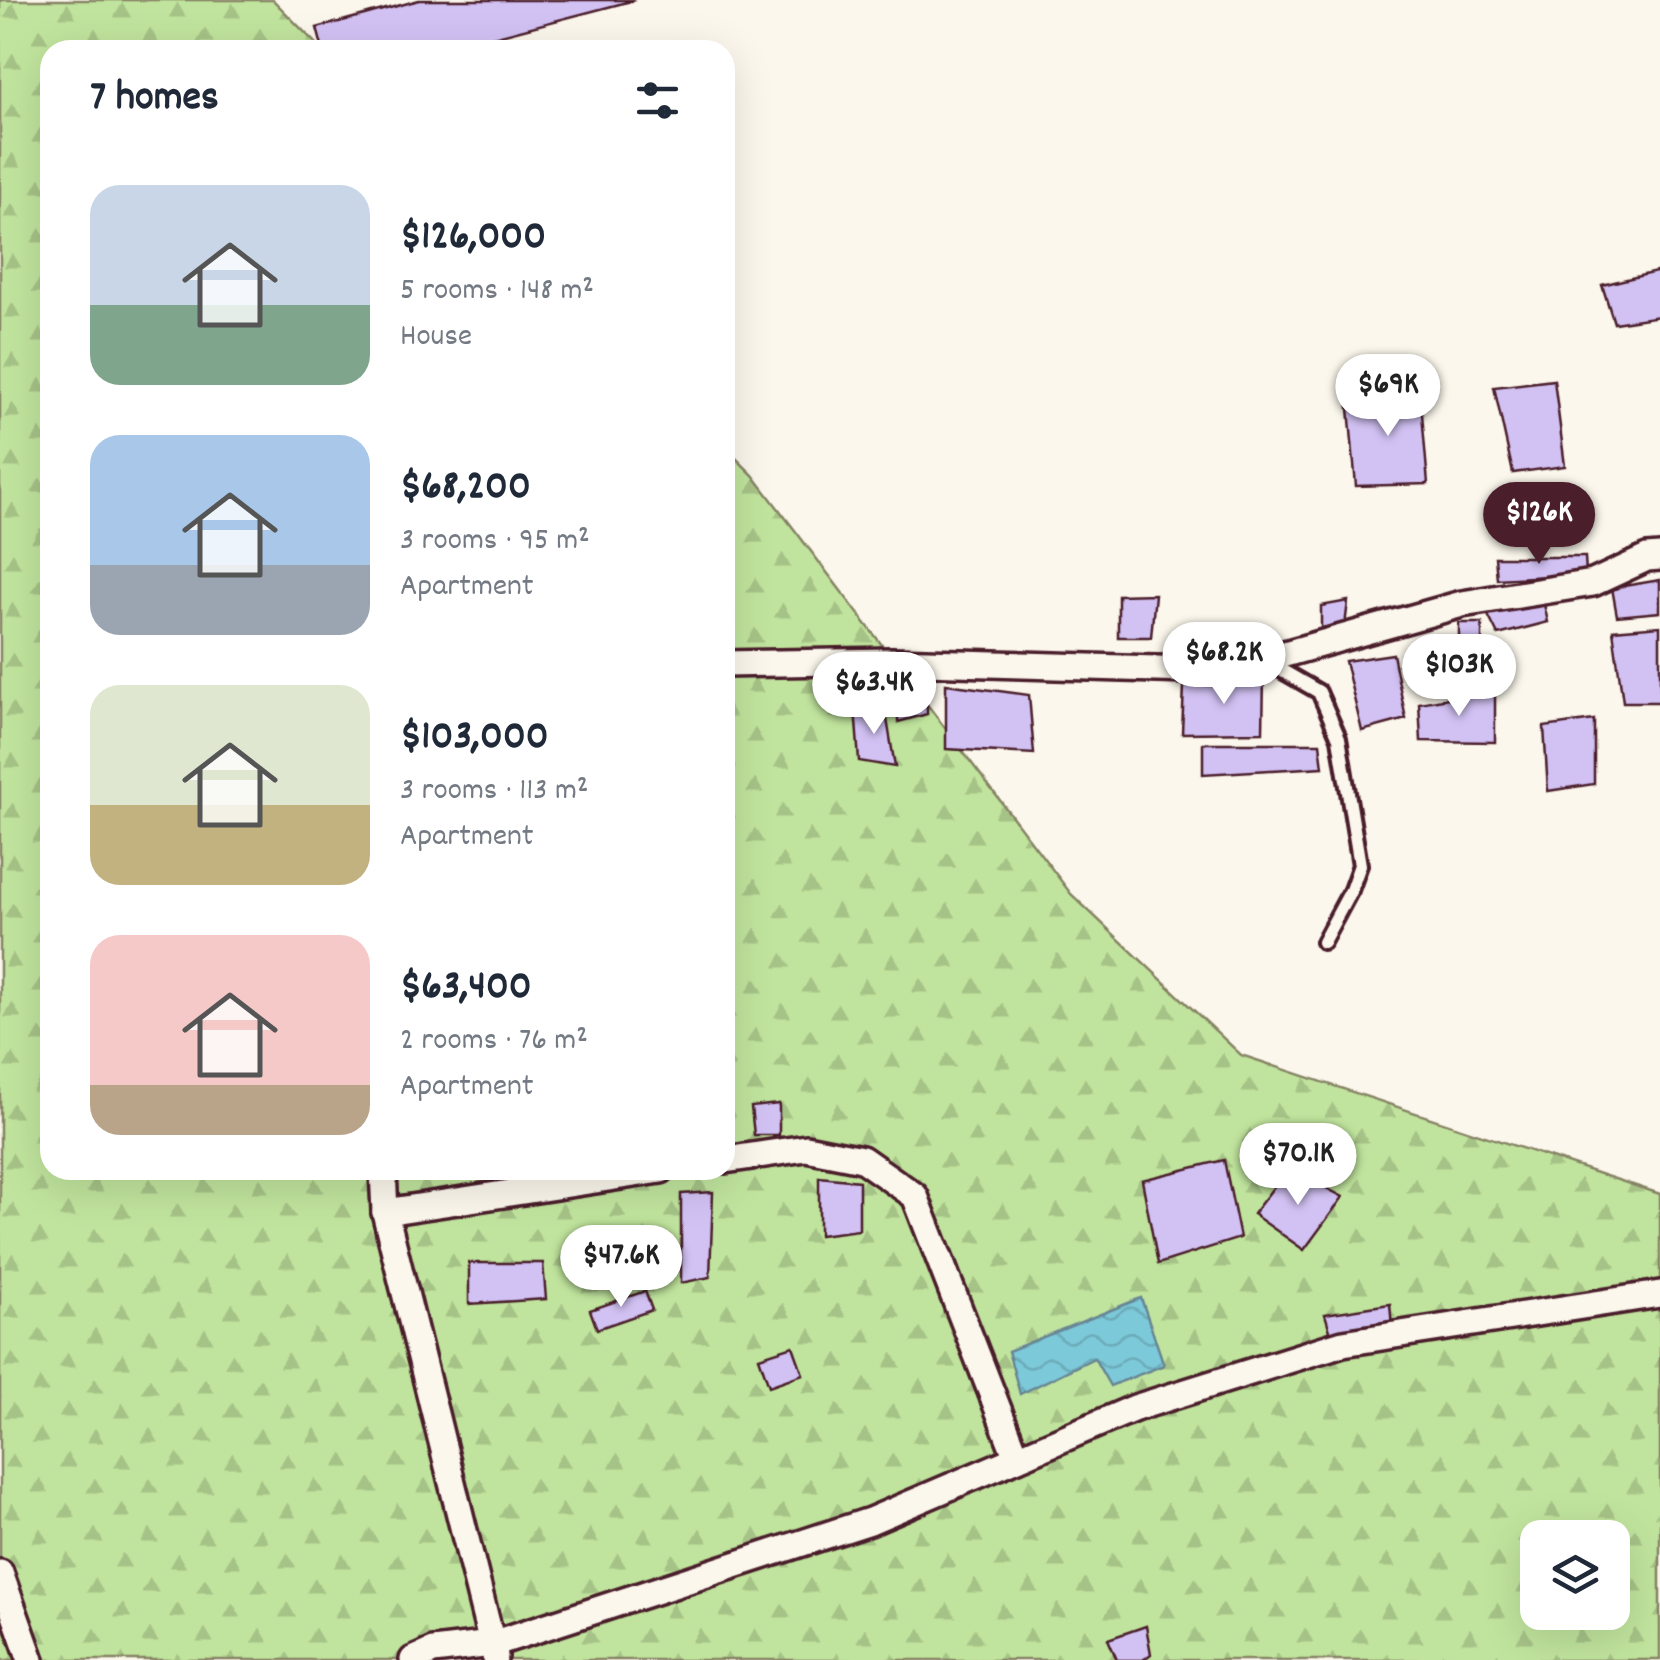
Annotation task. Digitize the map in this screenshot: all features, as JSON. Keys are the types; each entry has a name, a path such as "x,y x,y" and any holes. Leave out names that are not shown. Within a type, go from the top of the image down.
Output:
{"street":[{"path":"735,664 892,661 1224,672 1462,604 1592,584 1647,558 1660,557"},
{"path":"735,1159 806,1148 862,1159 916,1196 1017,1458"},
{"path":"383,1180 385,1212 494,1652"},
{"path":"385,1212 596,1180"},
{"path":"413,1660 433,1651 494,1652 870,1520 1135,1408 1343,1343 1660,1294"},
{"path":"0,1574 31,1660"}],"lane":[{"path":"1263,660 1319,692 1338,738 1360,865 1322,942"}],"green space":[{"path":"0,0 273,0 312,40 40,40 40,1180 735,1180 735,457 753,475 1071,894 1241,1055 1660,1194 1660,1660 0,1660"}],"water":[{"path":"1141,1298 1164,1365 1110,1386 1094,1358 1020,1394 1008,1351"}],"building":[{"path":"419,0 635,0 481,40 320,40 317,28"},
{"path":"1660,271 1660,316 1614,323 1602,285"},
{"path":"1554,380 1565,466 1513,473 1494,387"},
{"path":"1420,390 1428,484 1356,486 1348,397"},
{"path":"1495,557 1585,557 1586,574 1497,579"},
{"path":"1660,580 1660,612 1617,616 1612,588"},
{"path":"1155,594 1151,637 1118,637 1118,595"},
{"path":"1543,600 1548,622 1498,635 1486,611"},
{"path":"1348,601 1345,626 1321,628 1321,606"},
{"path":"1459,623 1482,623 1482,646 1459,649"},
{"path":"1660,626 1660,702 1623,702 1613,630"},
{"path":"1393,654 1406,719 1362,731 1345,661"},
{"path":"926,672 927,714 898,722 898,677"},
{"path":"1264,676 1263,732 1182,733 1184,686"},
{"path":"946,684 1029,695 1034,754 946,749"},
{"path":"1495,690 1495,742 1421,741 1419,703"},
{"path":"885,707 895,767 859,761 855,708"},
{"path":"1594,720 1594,784 1548,791 1544,727"},
{"path":"1203,743 1320,743 1323,767 1203,774"},
{"path":"779,1104 779,1135 754,1135 751,1107"},
{"path":"1224,1160 1240,1238 1158,1264 1142,1180"},
{"path":"1288,1168 1343,1197 1304,1250 1253,1214"},
{"path":"819,1177 859,1181 859,1230 819,1235"},
{"path":"713,1192 710,1277 681,1283 681,1194"},
{"path":"469,1263 543,1263 546,1299 469,1304"},
{"path":"645,1291 652,1310 597,1329 590,1310"},
{"path":"1390,1304 1392,1327 1333,1341 1325,1314"},
{"path":"793,1346 803,1374 769,1386 759,1357"},
{"path":"1146,1626 1151,1654 1143,1660 1117,1660 1108,1639"}]}
